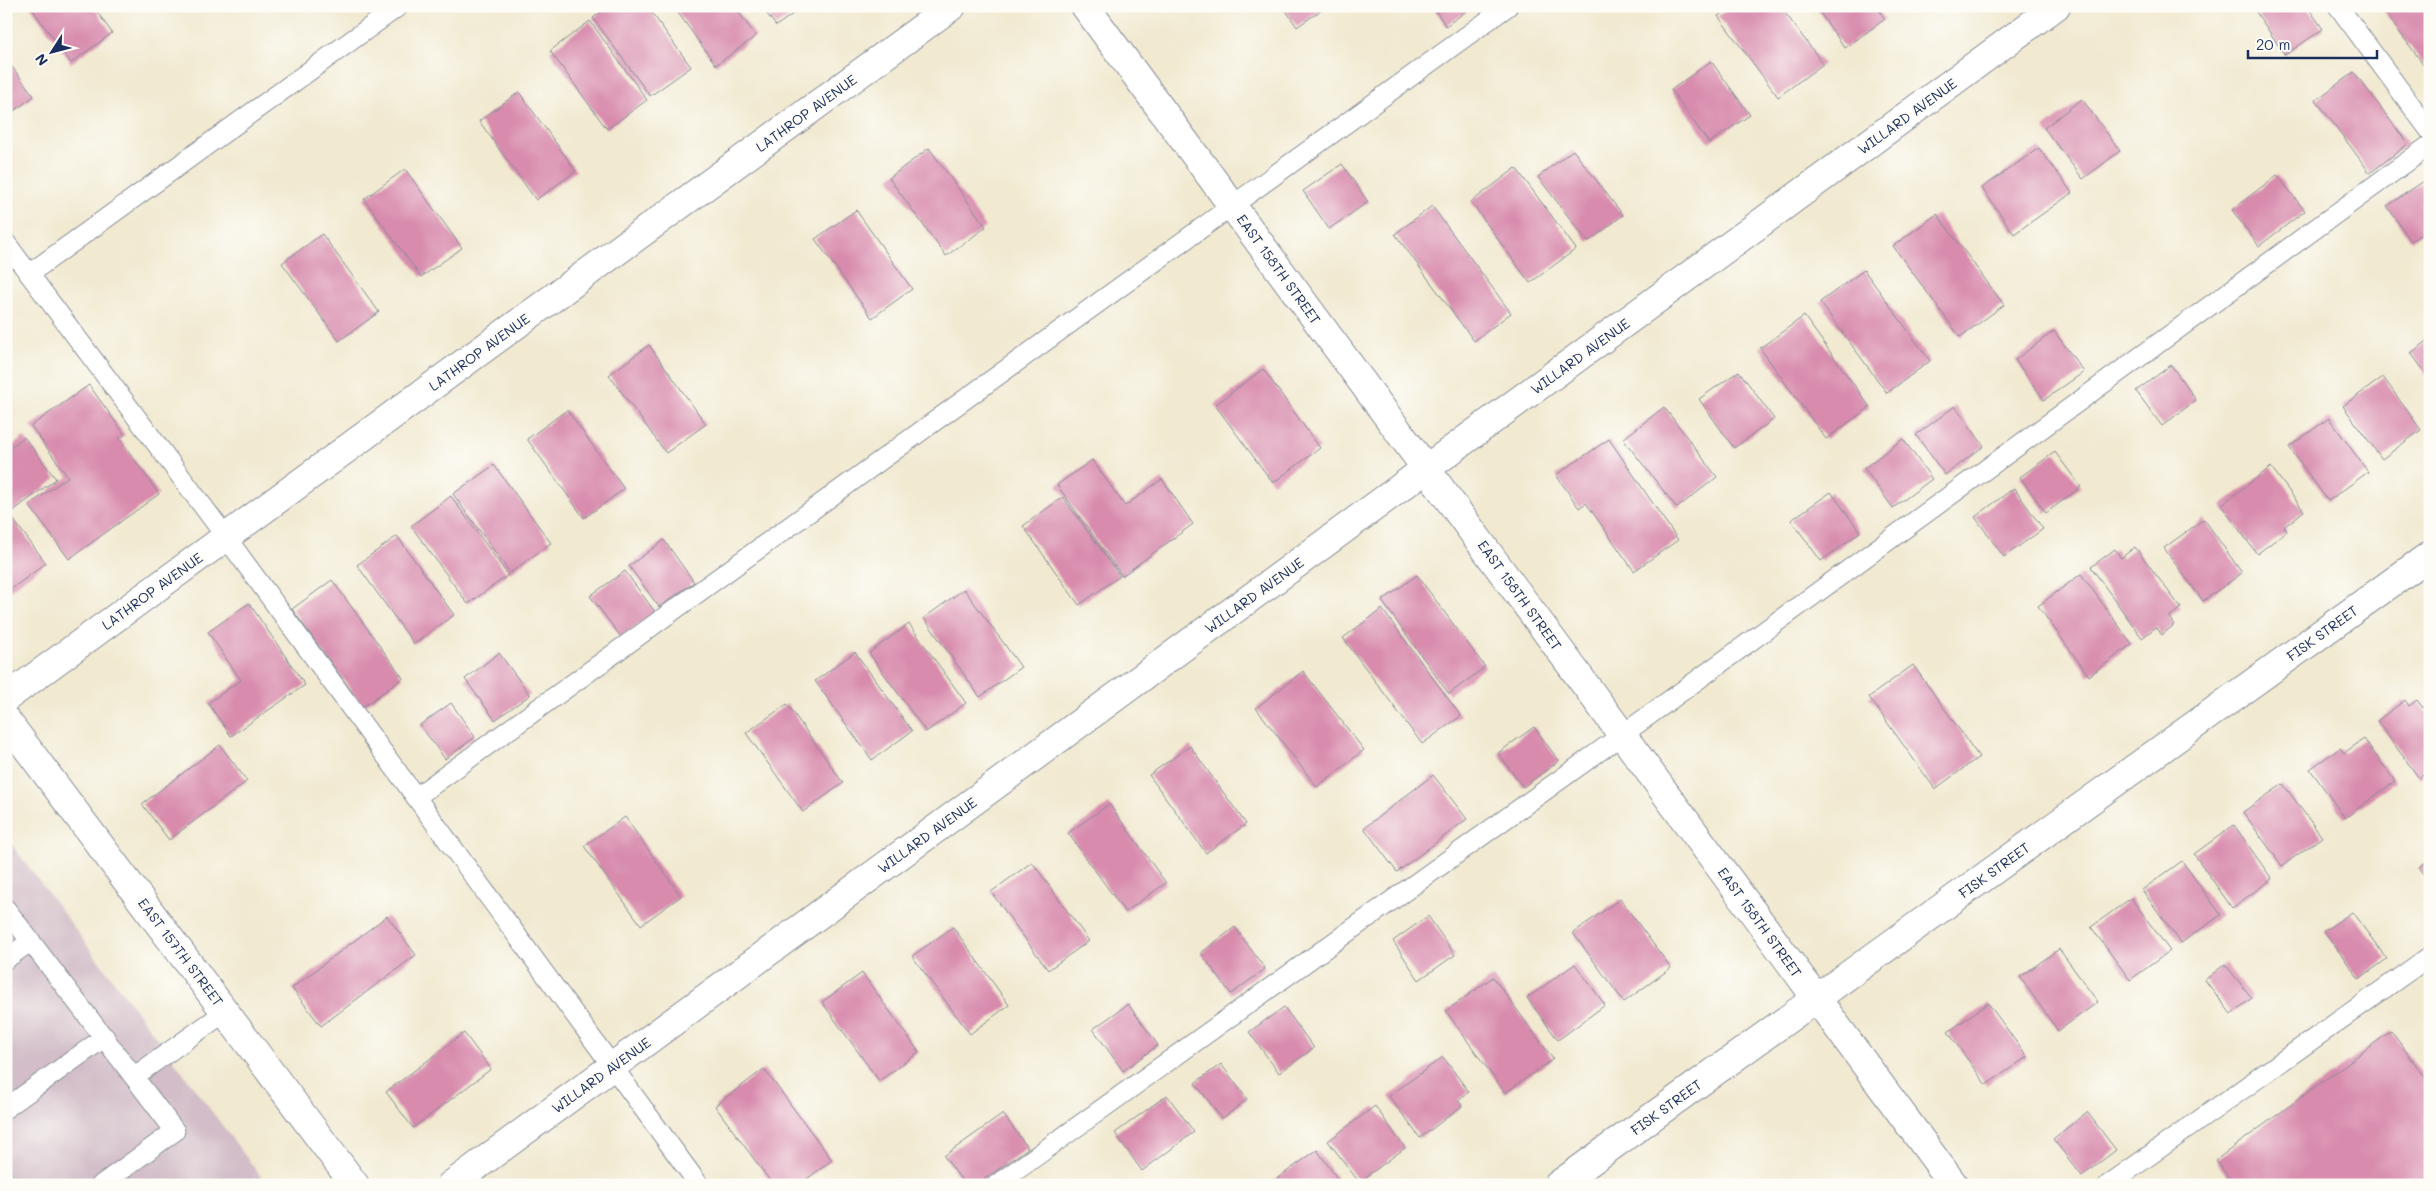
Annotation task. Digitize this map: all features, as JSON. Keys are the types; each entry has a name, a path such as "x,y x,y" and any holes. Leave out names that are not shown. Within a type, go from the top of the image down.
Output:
{"street":[{"name":"LATHROP AVENUE","path":"6,698 952,6"},
{"name":"EAST 158TH STREET","path":"1085,6 1954,1185"},
{"name":"WILLARD AVENUE","path":"451,1185 2056,6"},
{"name":"FISK STREET","path":"1558,1185 2430,555"},
{"name":"EAST 157TH STREET","path":"6,720 355,1185"}],"lane":[{"path":"29,274 399,6"},
{"path":"416,797 1508,6"},
{"path":"2338,6 2430,131"},
{"path":"996,1185 1622,735 2430,145"},
{"path":"6,243 226,537 699,1185"},
{"path":"6,909 135,1076 175,1132 102,1185"},
{"path":"6,959 31,941"},
{"path":"2108,1185 2430,956"},
{"path":"135,1076 225,1012"},
{"path":"6,1108 104,1037"}],"shaded area":[{"path":"6,837 267,1185 6,1185"}],"building":[{"path":"30,6 93,6 112,33 71,63"},
{"path":"609,6 647,6 691,67 650,96 593,18"},
{"path":"673,6 734,6 756,36 716,65"},
{"path":"761,6 804,6 776,26"},
{"path":"1283,6 1327,6 1297,27"},
{"path":"1432,6 1473,6 1446,26"},
{"path":"1732,6 1780,6 1823,64 1778,97 1718,16"},
{"path":"1815,6 1876,6 1885,19 1845,48"},
{"path":"2252,6 2307,6 2323,29 2285,55"},
{"path":"2380,6 2430,6 2430,73"},
{"path":"590,21 647,100 607,129 550,51"},
{"path":"6,59 34,96 6,117"},
{"path":"1711,61 1750,115 1709,143 1671,90"},
{"path":"2354,72 2408,144 2370,173 2316,100"},
{"path":"519,92 576,171 536,200 479,121"},
{"path":"2082,99 2120,151 2083,179 2044,128"},
{"path":"929,148 986,227 946,256 889,178"},
{"path":"2039,148 2072,193 2014,234 1982,188"},
{"path":"1573,150 1623,215 1588,242 1538,177"},
{"path":"1342,164 1368,202 1329,229 1303,191"},
{"path":"1516,168 1576,249 1530,283 1471,202"},
{"path":"405,169 462,248 421,277 364,199"},
{"path":"2277,175 2305,211 2259,246 2232,210"},
{"path":"2430,177 2430,228 2411,241 2387,206"},
{"path":"1432,206 1511,313 1474,341 1395,234"},
{"path":"856,210 912,289 872,318 815,239"},
{"path":"1937,214 2004,305 1960,337 1893,246"},
{"path":"322,234 379,312 339,341 282,263"},
{"path":"1864,270 1930,361 1887,393 1820,302"},
{"path":"1804,316 1870,407 1826,439 1760,348"},
{"path":"2054,331 2084,372 2044,400 2015,360"},
{"path":"2430,339 2430,379 2411,353"},
{"path":"649,345 706,424 666,453 609,375"},
{"path":"2171,365 2196,400 2162,426 2136,391"},
{"path":"1263,369 1320,448 1273,483 1215,405"},
{"path":"1739,371 1774,419 1734,448 1699,399"},
{"path":"2383,377 2421,430 2382,459 2343,406"},
{"path":"89,385 125,435 119,438 159,494 69,559 29,505 68,477 31,426"},
{"path":"1955,406 1984,446 1945,475 1916,435"},
{"path":"1664,407 1717,477 1677,508 1623,439"},
{"path":"567,410 624,489 584,518 527,439"},
{"path":"2329,418 2368,472 2328,501 2289,447"},
{"path":"24,437 56,479 9,514 46,563 6,593 6,451"},
{"path":"1609,439 1678,540 1634,571 1586,503 1579,508 1556,475"},
{"path":"1903,439 1932,479 1893,508 1864,468"},
{"path":"2055,452 2081,487 2046,513 2020,477"},
{"path":"1092,460 1125,506 1162,479 1193,524 1122,576 1057,485"},
{"path":"494,465 551,543 510,573 453,494"},
{"path":"2271,467 2304,511 2284,527 2287,531 2257,554 2221,505"},
{"path":"2014,488 2043,529 2004,557 1975,517"},
{"path":"1831,492 1860,532 1821,561 1791,520"},
{"path":"451,496 508,575 468,604 411,526"},
{"path":"1063,497 1120,576 1079,605 1023,526"},
{"path":"2204,519 2242,573 2203,601 2164,548"},
{"path":"397,536 454,615 414,644 357,565"},
{"path":"664,540 694,582 659,607 629,566"},
{"path":"2135,547 2181,608 2169,617 2174,625 2162,635 2156,627 2142,638 2091,567 2115,549 2121,558"},
{"path":"625,571 655,612 621,637 590,596"},
{"path":"2081,574 2132,644 2089,676 2038,606"},
{"path":"1417,575 1485,667 1449,694 1382,601"},
{"path":"332,580 403,678 363,707 292,609"},
{"path":"964,589 1021,667 980,697 924,618"},
{"path":"249,603 305,685 231,736 208,703 241,680 208,632"},
{"path":"1382,609 1461,716 1422,744 1343,638"},
{"path":"909,624 966,703 926,732 869,653"},
{"path":"855,652 912,731 872,760 815,681"},
{"path":"499,653 530,695 495,720 465,679"},
{"path":"1913,665 1979,757 1935,789 1869,697"},
{"path":"1303,671 1364,750 1317,787 1256,708"},
{"path":"2405,700 2409,706 2417,700 2430,717 2430,770 2419,778 2377,721"},
{"path":"451,703 475,737 445,759 420,725"},
{"path":"787,704 843,783 803,812 746,733"},
{"path":"1534,727 1559,761 1523,787 1498,753"},
{"path":"2364,739 2395,781 2345,818 2310,769 2340,748 2344,753"},
{"path":"220,745 247,781 169,840 142,804"},
{"path":"1190,746 1246,824 1206,853 1149,775"},
{"path":"1433,775 1467,819 1397,872 1364,828"},
{"path":"2283,784 2322,837 2282,866 2243,812"},
{"path":"1109,804 1166,883 1125,912 1068,833"},
{"path":"625,817 681,896 641,925 584,846"},
{"path":"2234,825 2272,879 2232,908 2194,854"},
{"path":"2430,859 2430,882 2419,867"},
{"path":"2182,861 2221,915 2181,943 2142,890"},
{"path":"1032,862 1089,941 1048,970 991,892"},
{"path":"2131,898 2170,951 2130,980 2091,927"},
{"path":"1620,899 1671,968 1624,1002 1573,933"},
{"path":"2352,912 2387,959 2359,979 2324,931"},
{"path":"387,916 416,955 321,1026 292,988"},
{"path":"1428,916 1455,955 1419,980 1393,941"},
{"path":"953,927 1009,1005 970,1034 912,956"},
{"path":"1235,927 1265,969 1231,994 1201,953"},
{"path":"2059,949 2098,1002 2058,1031 2020,977"},
{"path":"1575,964 1605,1005 1558,1040 1527,998"},
{"path":"2225,964 2252,998 2231,1014 2205,980"},
{"path":"862,973 919,1052 879,1081 822,1002"},
{"path":"1493,977 1553,1059 1505,1093 1446,1011"},
{"path":"1988,1003 2027,1057 1986,1085 1948,1032"},
{"path":"1128,1004 1158,1045 1123,1071 1093,1029"},
{"path":"1284,1007 1314,1048 1279,1073 1249,1032"},
{"path":"2391,1031 2430,1084 2430,1185 2234,1185 2216,1160"},
{"path":"464,1033 491,1069 413,1128 386,1092"},
{"path":"1443,1057 1469,1092 1458,1100 1462,1106 1420,1138 1389,1096"},
{"path":"1221,1064 1247,1099 1222,1119 1195,1083"},
{"path":"764,1069 832,1160 799,1185 773,1185 715,1106"},
{"path":"1167,1095 1194,1132 1142,1171 1115,1133"},
{"path":"1375,1106 1405,1148 1359,1182 1328,1141"},
{"path":"2087,1112 2116,1150 2082,1176 2053,1139"},
{"path":"1003,1114 1028,1148 976,1185 965,1185 944,1156"},
{"path":"1317,1150 1342,1185 1268,1185"}]}
